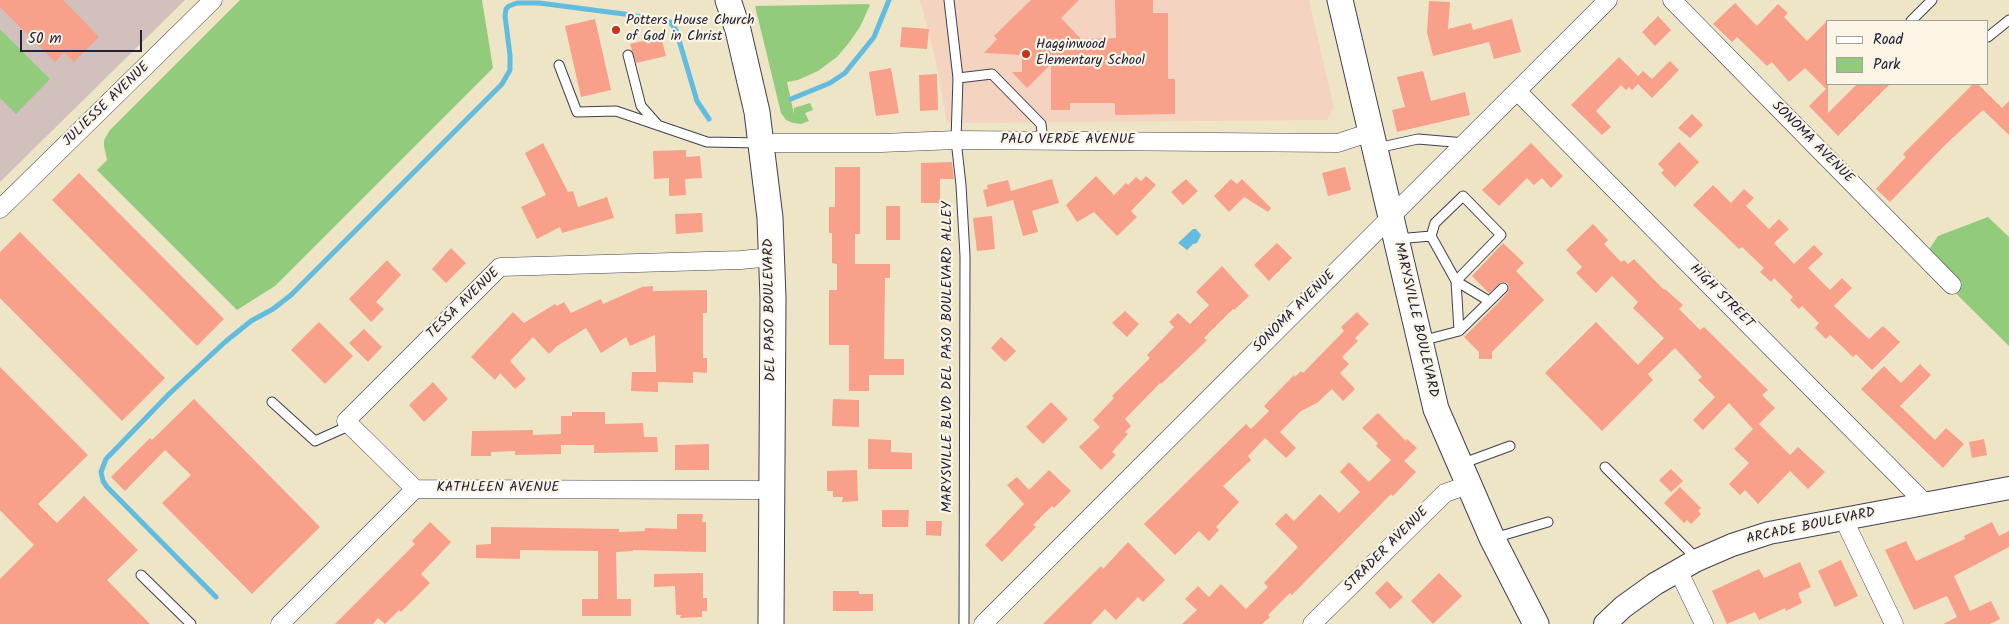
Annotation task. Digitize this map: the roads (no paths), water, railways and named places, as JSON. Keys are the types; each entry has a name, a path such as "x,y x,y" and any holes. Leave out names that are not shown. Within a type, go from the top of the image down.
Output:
{"main road":[{"name":"DEL PASO BOULEVARD","path":"728,0 751,83 762,143 772,257 771,624"},
{"name":"MARYSVILLE BOULEVARD","path":"1340,0 1436,409 1463,475 1492,538 1536,624"}],"street":[{"name":"JULIESSE AVENUE","path":"0,209 213,0"},
{"name":"SONOMA AVENUE","path":"983,624 1394,228 1465,143 1608,0"},
{"name":"SONOMA AVENUE","path":"1672,0 1952,285"},
{"name":"HIGH STREET","path":"1517,91 1925,503"},
{"name":"PALO VERDE AVENUE","path":"762,143 881,143 956,140 1338,143 1373,140"},
{"name":"TESSA AVENUE","path":"351,425 346,421 500,267 741,260 772,257"},
{"path":"280,624 415,489 351,425"},
{"name":"STRADER AVENUE","path":"1312,624 1463,475"},
{"name":"ARCADE BOULEVARD","path":"1605,624 1623,607 1655,584 1688,565 1732,545 1769,533 2009,488"},
{"name":"KATHLEEN AVENUE","path":"415,489 772,490"},
{"path":"1843,518 1894,624"},
{"path":"1688,565 1704,624"}],"lane":[{"name":"MARYSVILLE BLVD DEL PASO BOULEVARD ALLEY","path":"949,0 958,78 956,140 965,256 964,624"},
{"path":"1912,20 1932,0"},
{"path":"1989,36 2009,20"},
{"path":"628,56 640,106 657,124"},
{"path":"559,65 577,112 616,111 708,142 762,143"},
{"path":"958,78 992,74 1041,124 1043,141"},
{"path":"1373,140 1418,139 1465,143"},
{"path":"1456,281 1501,235 1463,196 1435,223 1431,236 1456,281 1459,331"},
{"path":"1394,228 1431,236"},
{"path":"1456,281 1489,302"},
{"path":"1420,342 1459,331 1503,288"},
{"path":"272,402 315,441 351,425"},
{"path":"1463,475 1510,446"},
{"path":"1605,467 1688,565"},
{"path":"1492,538 1548,522"},
{"path":"141,574 191,624"}],"water":[{"path":"1193,229 1196,229 1201,235 1197,243 1187,250 1178,243"}],"waterway":[{"path":"791,99 830,83 845,73 874,37 889,0"},
{"path":"216,597 107,487 101,472 106,459 169,394 225,342 251,321 273,309 291,295 502,84 510,70 505,16 506,9 509,6 517,3 539,3 670,22 676,30 697,101 709,119"}],"place":[{"name":"Potters House Church of God in Christ","path":"616,30"},
{"name":"Hagginwood Elementary School","path":"1026,54"}]}
